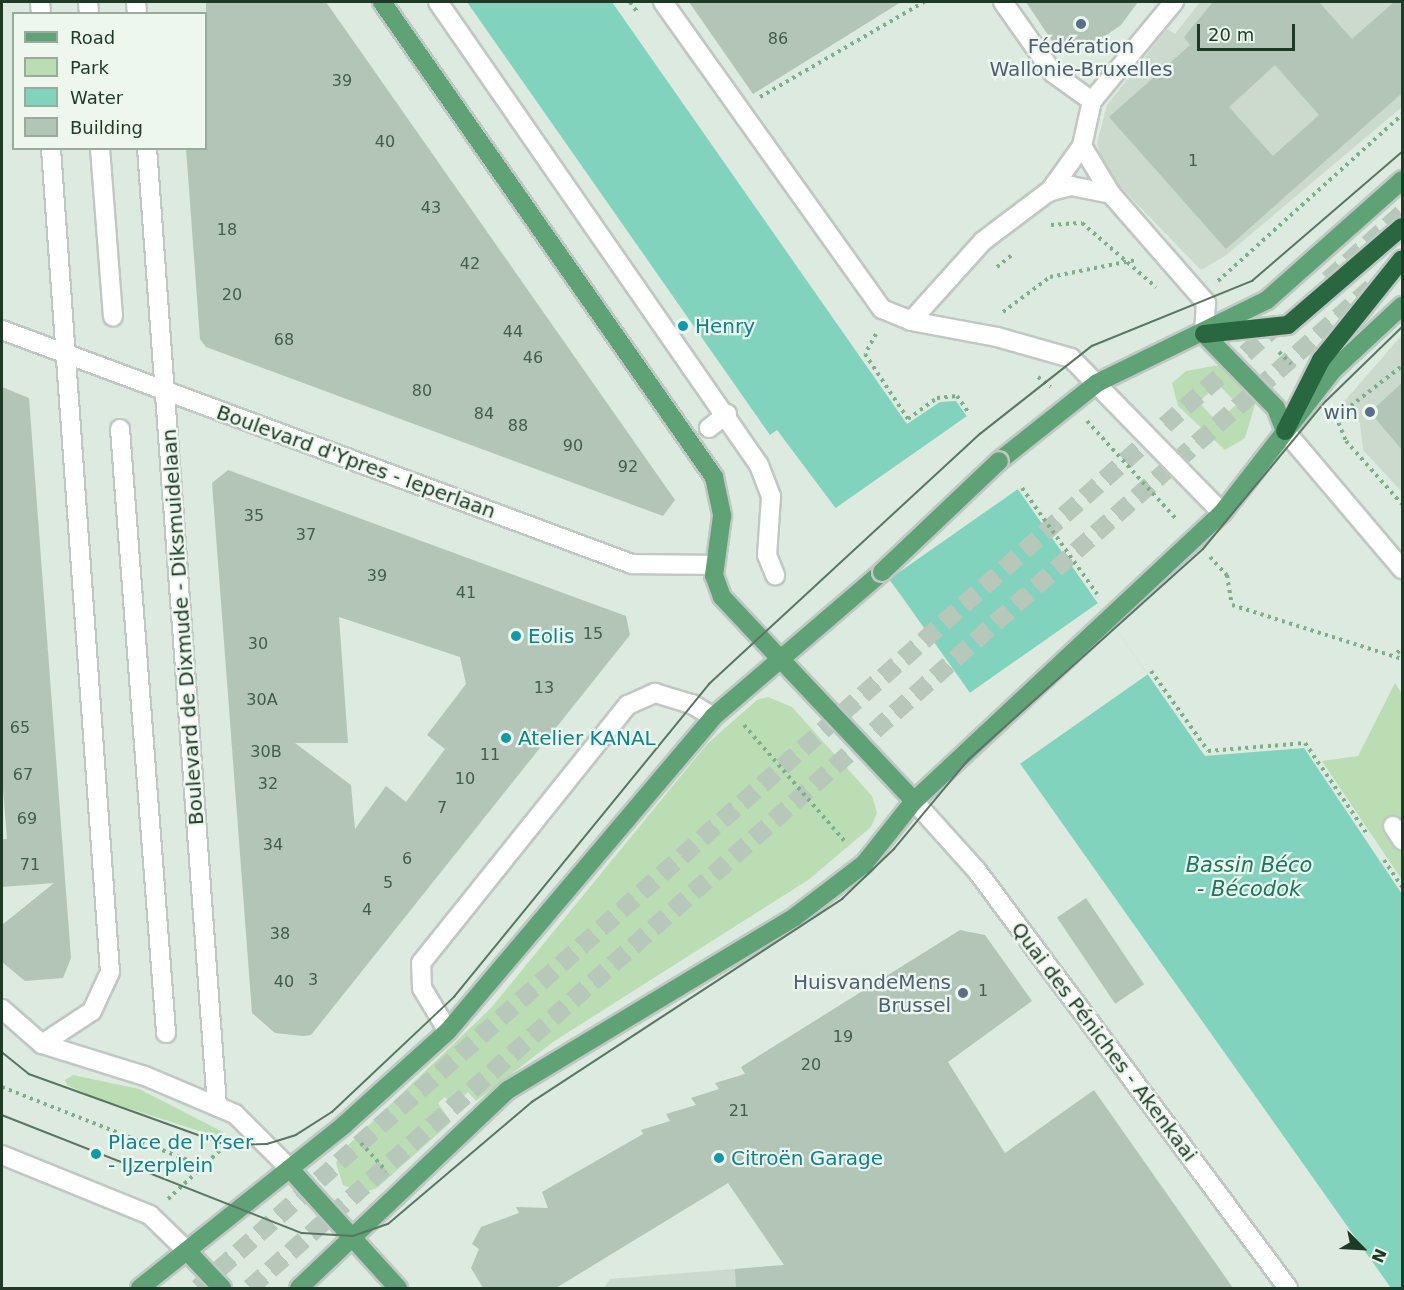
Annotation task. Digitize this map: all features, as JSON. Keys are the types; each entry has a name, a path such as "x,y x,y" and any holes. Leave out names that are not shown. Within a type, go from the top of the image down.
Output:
{"highway":[{"path":"1204,334 1288,325 1402,227"},
{"path":"1285,431 1321,360 1402,259"}],"main road":[{"path":"382,2 714,477 722,516 715,565 722,597 783,658 914,801"},
{"path":"140,1288 290,1169 448,1031 713,717 882,572 999,461 1097,383 1204,334 1267,300 1402,180"},
{"path":"299,1288 349,1235 508,1090 796,916 864,864 914,801 993,725 1111,622 1222,513 1332,371 1402,306"},
{"path":"1204,334 1275,408 1285,431"},
{"path":"290,1169 398,1288"},
{"path":"187,1251 222,1288"}],"street":[{"path":"438,2 727,414 770,487 767,555 775,575"},
{"path":"663,2 747,106 876,303 892,317 1050,350 1071,358 1222,513"},
{"path":"1003,2 1053,73 1092,101"},
{"path":"911,321 982,240 1048,192 1082,146 1092,101 1174,2"},
{"path":"1082,146 1111,194 1206,303 1204,334"},
{"path":"42,1044 92,1011 110,972 51,150"},
{"path":"100,150 112,316"},
{"name":"Boulevard de Dixmude - Diksmuidelaan","path":"147,150 217,1106"},
{"path":"1048,192 1071,186 1111,194"},
{"name":"Boulevard d'Ypres - Ieperlaan","path":"2,330 640,567 715,565"},
{"path":"709,428 727,414"},
{"path":"120,429 166,1034"},
{"path":"1285,431 1402,569"},
{"path":"448,1031 422,988 421,963 628,705 655,693 692,704 713,717"},
{"name":"Quai des Péniches - Akenkaai","path":"914,801 977,871 1288,1288"},
{"path":"2,1009 42,1044 217,1106 249,1124 290,1169"},
{"path":"2,1155 150,1215 187,1251"}],"path":[{"path":"747,106 924,2"},
{"path":"1218,281 1402,115"},
{"path":"1044,229 1062,221 1082,223 1123,262 1158,288 1174,293 1195,288"},
{"path":"986,276 1020,248"},
{"path":"1001,319 1050,277 1143,258"},
{"path":"911,321 874,334 865,354 908,418 947,397 957,396 969,413"},
{"path":"1402,366 1340,415 1346,441 1402,504"},
{"path":"1027,370 1071,403 1227,575 1232,604 1259,615 1397,653 1402,659"},
{"path":"1022,488 1101,600"},
{"path":"1397,653 1402,648"},
{"path":"1151,671 1208,751 1305,743 1370,839"},
{"path":"727,705 864,864"},
{"path":"1377,849 1402,887"},
{"path":"2,1087 203,1166"},
{"path":"164,1202 235,1138"},
{"path":"356,1138 390,1176"}],"shaded area":[{"path":"1200,2 1402,2 1402,107 1225,256 1201,270 1104,170 1097,143 1107,105 1167,29 1175,34"},
{"path":"1402,335 1402,492 1363,450 1360,423 1342,404"},
{"path":"784,1265 801,1288 604,1288 610,1279"}],"green space":[{"path":"1235,362 1259,391 1245,438 1225,450 1178,406 1172,383 1186,371","holes":["1218,384 1237,404 1217,422 1199,402"]},
{"path":"1395,683 1402,694 1402,880 1322,761 1358,756"},
{"path":"768,697 792,707 872,796 877,813 871,827 808,880 553,1042 476,1101 468,1092 453,1106 445,1097 438,1103 451,1122 377,1188 363,1193 343,1185 336,1163 342,1151 491,1008 707,744 757,700"},
{"path":"73,1075 139,1089 225,1133 212,1135 93,1097 67,1085 65,1080"}],"water":[{"name":"Bassin Béco - Bécodok","path":"467,2 612,2 907,424 940,402 956,401 1205,756 1304,748 1402,894 1402,1288 1391,1288 900,594 777,430 770,435"}],"pier":[{"path":"967,416 1018,489 884,583 833,510"},
{"path":"1098,603 1148,674 1018,765 969,694"}],"building":[{"path":"206,2 326,2 675,500 663,516 206,347 200,339 186,150 207,150"},
{"path":"689,2 901,2 753,94"},
{"name":"Fédération Wallonie-Bruxelles","path":"1026,2 1138,2 1121,25 1089,47 1052,41"},
{"path":"1213,2 1319,2 1352,39 1394,2 1402,2 1402,93 1226,249 1109,117 1190,45 1184,37","holes":["1275,65 1319,115 1273,156 1229,107"]},
{"path":"1402,383 1402,450 1370,412"},
{"path":"2,387 29,398 71,958 63,978 25,981 2,962 2,925 54,883 2,887 2,839 7,839 2,777"},
{"path":"228,470 626,616 630,635 311,1035 275,1033 252,1013 212,483","holes":["339,617 460,657 466,684 427,735 445,749 406,802 386,786 355,829 351,785 295,743 348,743"]},
{"path":"1086,898 1144,984 1115,1004 1057,918"},
{"path":"960,930 985,935 1032,1001 948,1062 1005,1153 1094,1090 1233,1288 736,1288 735,1269 784,1265 728,1183 556,1288 483,1288 471,1268 479,1249 472,1244 481,1227 519,1213 516,1207 548,1208 542,1192 643,1134 641,1130 670,1121 666,1114 696,1105 691,1098 719,1089 715,1083 745,1074 741,1067"}],"tunnel":[{"path":"1328,280 1402,213"},
{"path":"250,1288 1374,285"},
{"path":"198,1288 1283,320"}],"tram line":[{"path":"2,1052 29,1074 226,1145 267,1144 296,1135 332,1112 454,997 709,684 980,434 1092,346 1252,281 1402,152"},
{"path":"2,1115 302,1233 353,1236 388,1224 532,1102 842,899 894,849 969,759 1203,549 1326,401 1402,327"}],"place":[{"name":"Fédération Wallonie-Bruxelles","path":"1081,24"},
{"name":"Henry","path":"683,326"},
{"name":"win","path":"1370,412"},
{"name":"Eolis","path":"516,636"},
{"name":"Atelier KANAL","path":"506,738"},
{"name":"HuisvandeMens Brussel","path":"963,993"},
{"name":"Place de l'Yser - IJzerplein","path":"96,1154"},
{"name":"Citroën Garage","path":"719,1158"}]}
